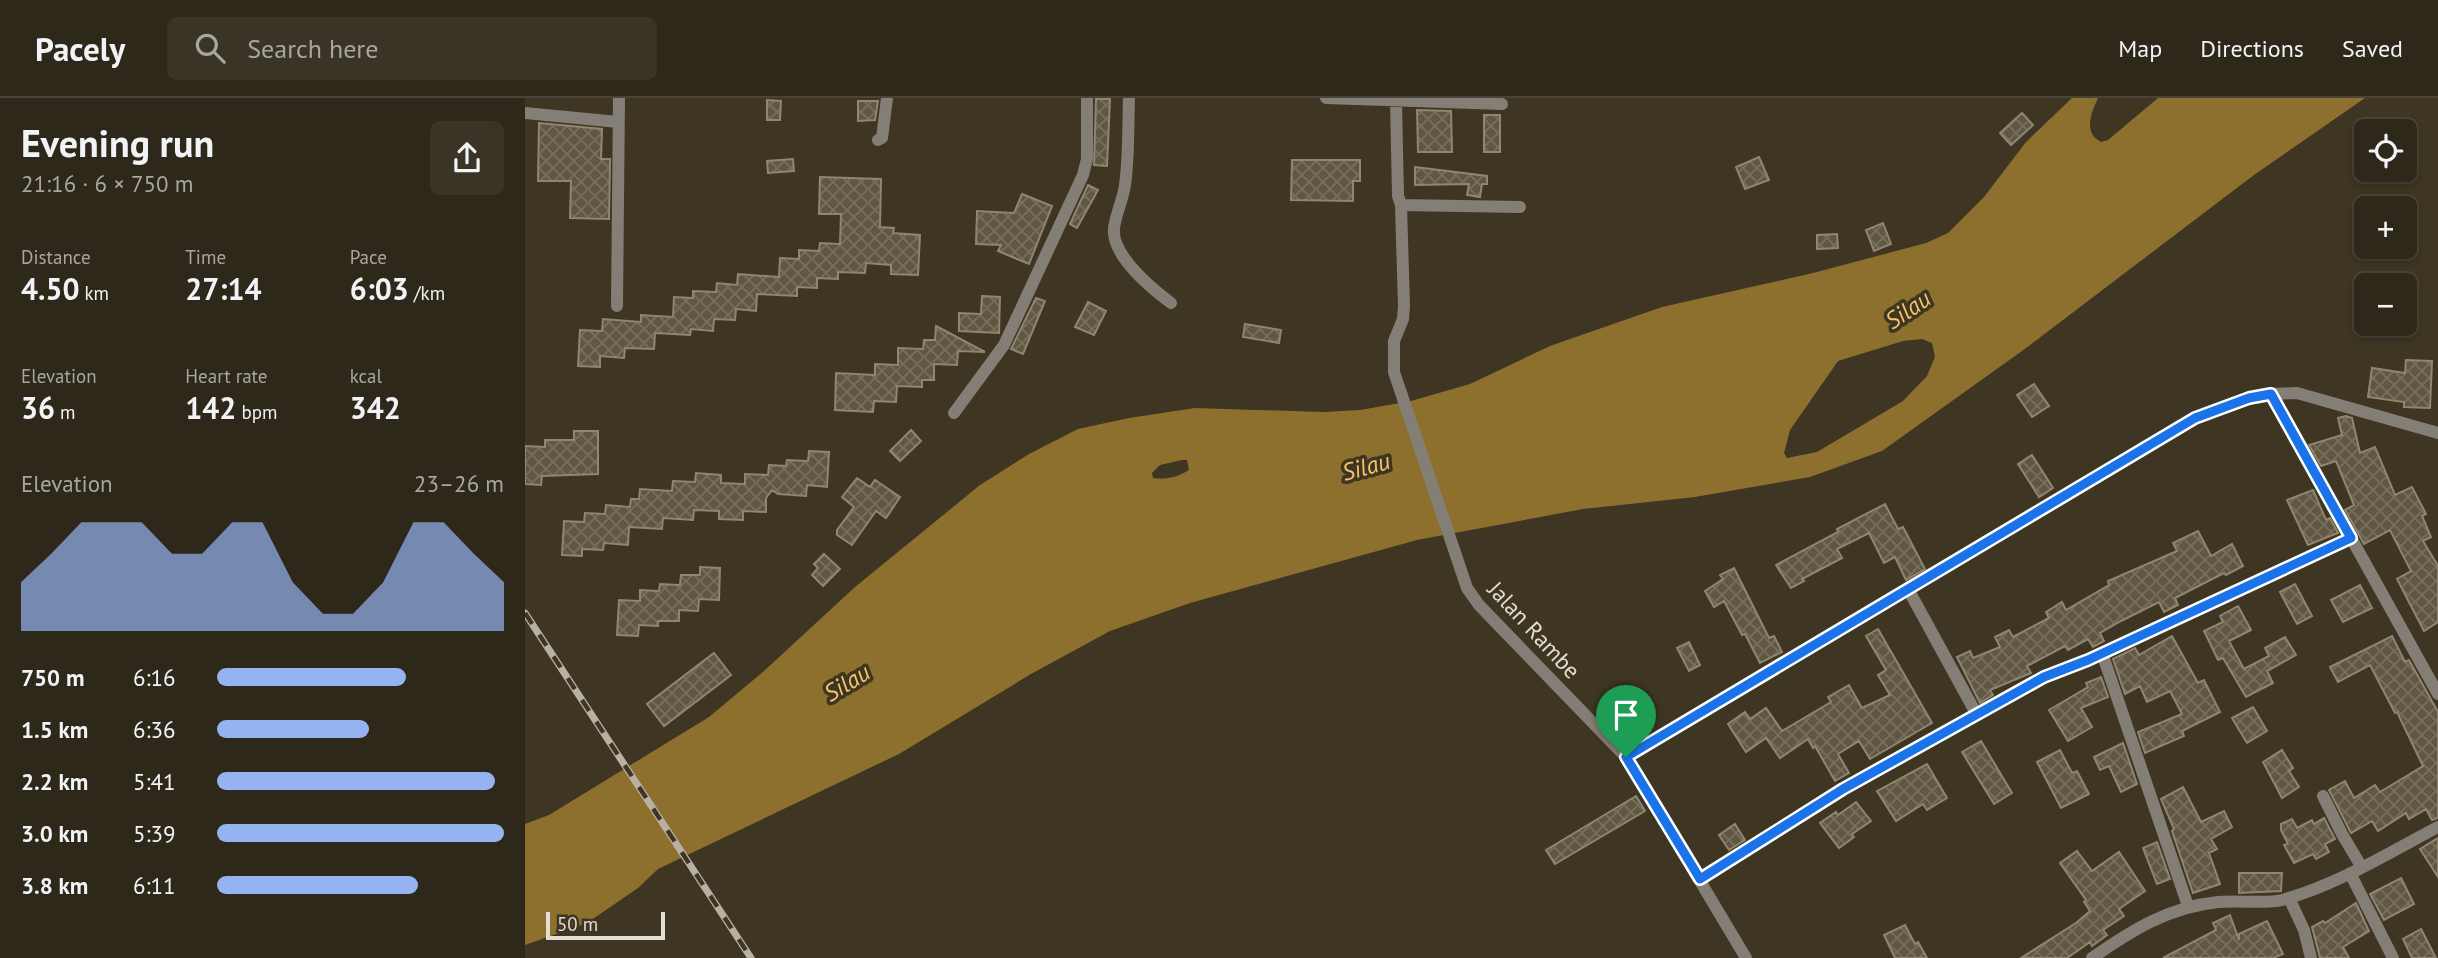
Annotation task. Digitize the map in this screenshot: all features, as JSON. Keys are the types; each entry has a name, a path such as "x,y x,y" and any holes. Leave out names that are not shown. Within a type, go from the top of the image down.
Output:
{"street":[{"path":"617,306 619,98"},
{"path":"878,141 885,128 887,98"},
{"path":"954,413 1004,345 1083,175 1087,159 1087,98"},
{"path":"1129,98 1125,186 1114,229 1115,242 1148,286 1171,303"},
{"path":"1326,98 1502,104"},
{"name":"Jalan Rambe","path":"1396,102 1404,306 1403,319 1394,341 1394,372 1467,588 1479,606 1626,757 1746,958"},
{"path":"525,113 618,122"},
{"path":"1401,205 1520,207"},
{"path":"1626,757 2195,418 2249,398 2297,393 2438,433"},
{"path":"2271,394 2438,694"},
{"path":"1700,879 1843,789 2044,677 2351,538"},
{"path":"1908,589 1977,715"},
{"path":"2102,653 2187,906"},
{"path":"2323,796 2342,834 2393,958"},
{"path":"2092,958 2156,918 2187,906 2220,902 2278,902 2355,869 2438,827"},
{"path":"2289,898 2305,930 2311,958"}],"water":[{"name":"Silau","path":"2072,98 2098,98 2091,116 2090,128 2095,138 2101,142 2108,140 2158,98 2365,98 2254,175 2022,351 1882,451 1810,477 1695,497 1583,509 1417,540 1190,603 1110,631 1031,674 899,754 658,869 638,888 587,923 525,945 525,824 549,815 709,717 764,671 855,587 980,485 1029,454 1078,429 1195,408 1323,412 1360,410 1411,401 1470,384 1550,346 1662,307 1813,273 1926,243 1948,233 1984,197 2026,142","holes":["1922,339 1932,343 1935,357 1927,376 1903,401 1817,452 1787,458 1784,453 1790,430 1838,361 1903,341","1187,460 1189,470 1172,477 1153,478 1152,473 1160,465"]}],"building":[{"path":"1096,99 1110,99 1107,166 1094,165"},
{"path":"767,100 781,101 780,120 767,120"},
{"path":"858,101 878,101 875,120 858,121"},
{"path":"1417,110 1451,111 1452,152 1418,152"},
{"path":"2022,113 2033,125 2011,145 2000,133"},
{"path":"1484,115 1500,115 1500,152 1484,152"},
{"path":"539,123 602,129 601,159 610,159 609,219 570,218 571,181 538,181"},
{"path":"1759,157 1769,180 1745,189 1736,167"},
{"path":"793,159 794,171 768,173 767,161"},
{"path":"1292,160 1360,160 1360,181 1353,181 1353,201 1291,200"},
{"path":"1415,167 1487,176 1487,184 1482,184 1480,197 1467,195 1469,184 1415,185"},
{"path":"820,177 881,179 880,227 894,228 893,233 920,235 918,275 891,274 891,265 866,263 865,273 838,272 838,279 817,278 817,288 797,287 797,296 757,294 756,311 736,309 735,320 714,319 713,331 691,329 690,335 655,333 654,349 625,348 624,358 600,356 600,367 578,366 580,330 602,331 603,319 641,322 641,315 673,317 674,297 693,298 693,291 716,292 717,283 737,285 738,274 779,277 780,258 799,259 799,250 819,251 820,243 840,244 841,214 819,214"},
{"path":"1088,185 1098,190 1077,228 1070,224"},
{"path":"1022,194 1052,206 1029,264 998,251 1001,245 976,244 977,211 1014,213"},
{"path":"1883,223 1891,244 1874,251 1866,230"},
{"path":"1837,234 1838,248 1817,249 1817,235"},
{"path":"982,296 1000,297 999,333 959,331 959,313 981,314"},
{"path":"1036,298 1045,301 1023,354 1011,349"},
{"path":"1088,302 1106,311 1094,335 1075,327"},
{"path":"1245,324 1281,330 1279,343 1243,337"},
{"path":"936,326 985,352 958,351 957,365 934,364 934,380 922,380 922,387 897,386 896,402 874,401 873,412 835,410 836,373 875,375 875,364 898,365 898,348 923,349 924,340 935,340"},
{"path":"2406,360 2432,361 2430,408 2404,407 2404,402 2368,397 2372,368 2405,373"},
{"path":"2034,384 2049,406 2032,417 2017,395"},
{"path":"2338,418 2352,418 2360,453 2375,447 2395,495 2412,487 2426,514 2422,516 2431,537 2423,541 2438,566 2438,622 2424,631 2397,579 2411,571 2390,530 2364,544 2345,510 2354,505 2336,461 2321,466 2309,445 2342,435"},
{"path":"911,430 921,441 900,461 890,451"},
{"path":"574,431 598,431 598,474 542,476 541,485 525,484 525,446 545,447 545,440 574,440"},
{"path":"809,451 829,452 827,487 807,485 806,496 778,494 772,490 766,498 766,512 743,511 743,520 719,519 719,511 694,510 693,520 663,518 662,529 629,527 628,545 604,543 603,550 582,549 582,556 562,555 564,521 584,522 585,513 605,514 606,505 630,507 631,499 639,499 640,489 672,491 673,481 695,482 696,473 721,475 721,483 745,484 745,474 768,475 769,465 786,466 787,460 808,461"},
{"path":"2032,455 2053,488 2039,497 2018,464"},
{"path":"857,478 870,487 875,480 900,497 886,518 876,511 852,545 837,535 837,530 854,507 842,497"},
{"path":"2313,490 2326,520 2330,518 2338,533 2308,545 2287,500"},
{"path":"1885,504 1898,529 1903,527 1925,569 1906,580 1895,557 1884,563 1869,533 1837,549 1842,558 1802,579 1804,581 1791,588 1776,565"},
{"path":"2198,531 2211,556 2232,544 2243,566 2175,598 2178,605 2164,612 2159,602 2121,621 2100,633 2104,641 2093,647 2088,639 2068,650 2065,646 2027,666 2031,673 1990,690 1993,695 1980,703 1957,657 1970,651 1973,658 2000,647 1995,637 2009,630 2013,637 2049,618 2046,612 2062,602 2066,610 2109,585 2108,581 2177,551 2173,543"},
{"path":"824,554 840,569 823,586 812,575 818,568 814,564"},
{"path":"700,567 720,568 719,600 699,599 698,611 679,610 679,621 658,621 658,626 639,625 638,636 617,635 619,600 640,601 640,590 659,591 660,584 680,585 681,575 700,575"},
{"path":"1734,568 1769,638 1774,636 1782,652 1760,663 1724,601 1714,607 1705,591 1723,579 1720,575"},
{"path":"2295,584 2312,616 2297,624 2280,592"},
{"path":"2360,585 2372,608 2343,622 2331,600"},
{"path":"2238,606 2251,630 2229,641 2244,669 2269,656 2265,648 2285,637 2296,655 2267,671 2273,683 2246,697 2223,658 2218,660 2204,631 2223,622 2220,616"},
{"path":"1878,629 1932,723 1870,759 1859,741 1838,754 1849,773 1835,781 1815,746 1813,748 1808,739 1780,758 1766,738 1746,752 1728,724 1745,712 1750,719 1766,708 1782,731 1831,702 1828,697 1849,685 1862,708 1890,695 1878,675 1886,670 1866,636"},
{"path":"2172,636 2198,683 2204,680 2220,712 2182,731 2184,736 2145,753 2138,732 2182,714 2170,691 2147,702 2140,686 2125,694 2113,659 2135,648 2139,655"},
{"path":"2392,636 2405,662 2409,660 2438,712 2438,818 2432,820 2426,809 2409,819 2406,813 2378,831 2372,821 2351,833 2329,790 2345,781 2354,798 2375,785 2380,792 2423,766 2370,665 2338,682 2330,667"},
{"path":"1689,642 1700,665 1689,671 1677,648"},
{"path":"714,653 731,675 664,726 647,704"},
{"path":"2101,677 2108,697 2081,708 2092,727 2068,741 2049,710 2088,687 2086,683"},
{"path":"2253,707 2267,731 2247,743 2232,718"},
{"path":"1981,741 2012,793 1994,804 1962,752"},
{"path":"2123,743 2137,784 2121,792 2109,766 2100,770 2094,757"},
{"path":"2060,750 2072,773 2077,771 2089,794 2061,808 2037,762"},
{"path":"2282,750 2293,768 2289,771 2299,787 2282,798 2263,762"},
{"path":"1927,764 1947,798 1927,810 1923,804 1896,821 1877,791"},
{"path":"2183,787 2201,822 2224,811 2232,827 2211,839 2217,849 2209,853 2220,884 2193,893 2172,831 2174,829 2161,799"},
{"path":"1636,796 1645,811 1555,864 1546,850"},
{"path":"1856,802 1871,821 1852,834 1854,837 1839,848 1820,823 1836,812 1838,815"},
{"path":"2324,818 2335,839 2325,844 2329,852 2316,859 2313,854 2294,863 2284,845 2288,844 2281,824 2292,819 2297,828 2312,820 2314,824"},
{"path":"1735,824 1745,840 1729,850 1719,835"},
{"path":"2438,838 2438,877 2420,849"},
{"path":"2157,842 2170,879 2157,884 2143,848"},
{"path":"2077,851 2092,871 2119,852 2145,891 2119,909 2124,916 2103,930 2107,935 2092,946 2090,942 2067,958 2021,958 2090,911 2084,902 2086,900 2060,863"},
{"path":"2239,873 2282,873 2281,891 2239,893"},
{"path":"2401,878 2414,904 2384,920 2370,894"},
{"path":"2356,903 2369,931 2343,947 2349,958 2320,958 2312,927 2323,921 2325,923"},
{"path":"2230,915 2239,940 2239,934 2267,921 2283,954 2273,958 2163,958 2216,930 2213,923"},
{"path":"1905,925 1915,944 1918,942 1927,958 1895,958 1884,935"},
{"path":"2421,929 2436,958 2412,958 2403,939"}],"railway":[{"path":"525,613 751,958"}],"route":[{"path":"2271,394 2351,538 2088,660 2044,677 1843,789 1700,879 1626,757 2195,418 2249,398 2271,394"}]}
